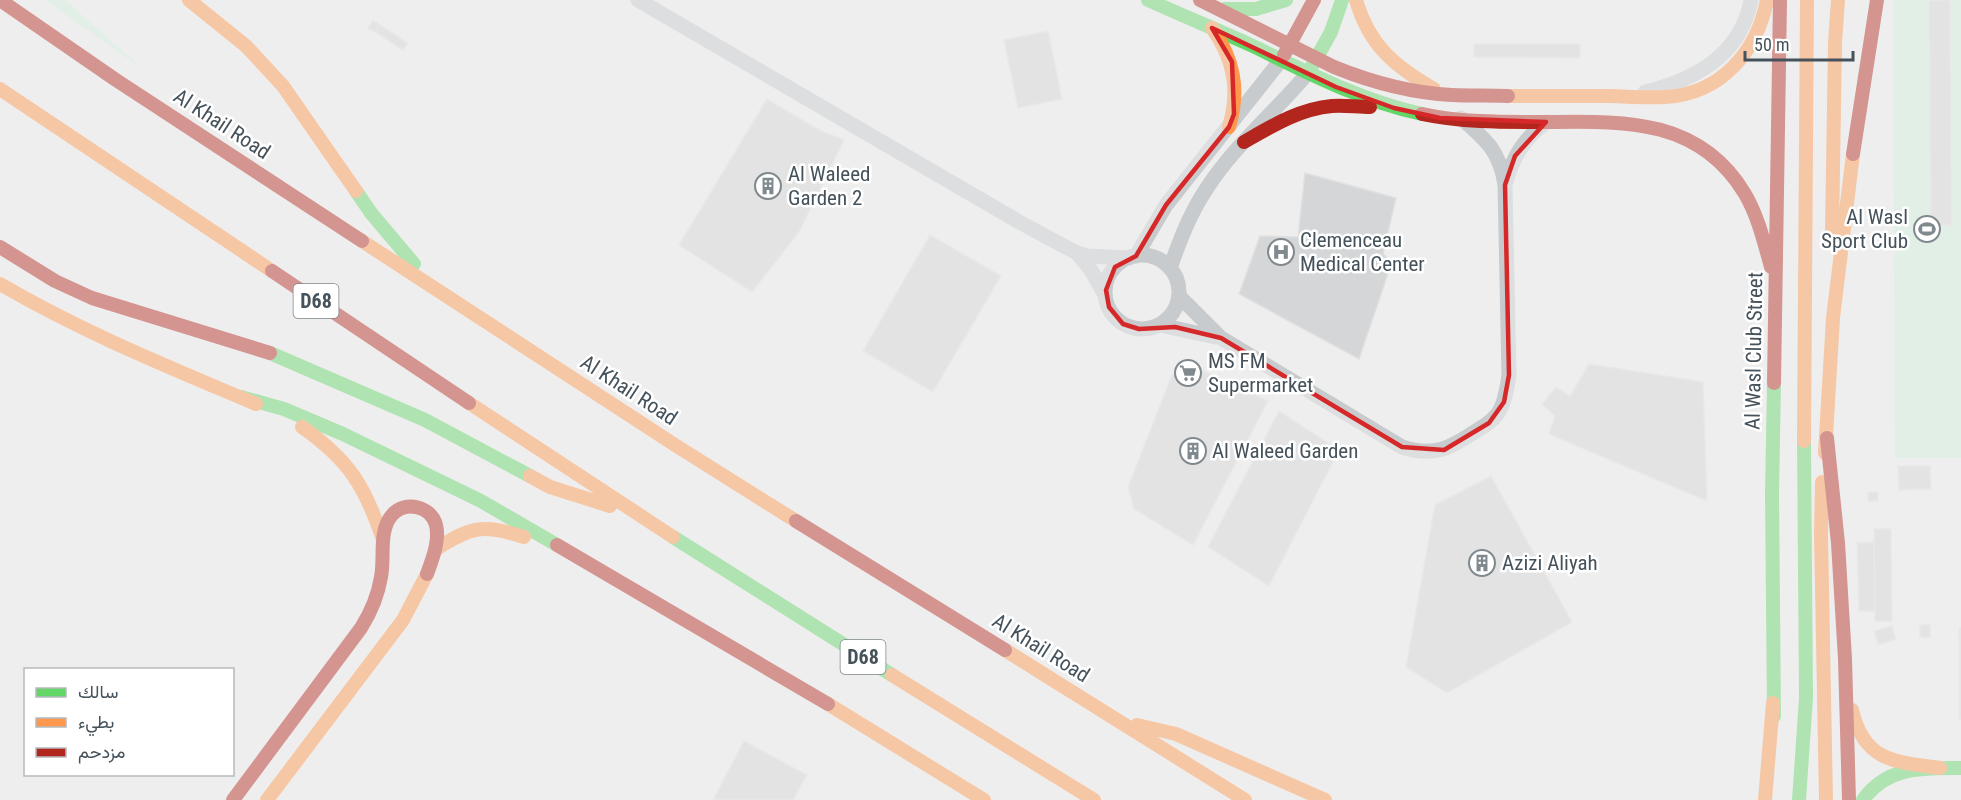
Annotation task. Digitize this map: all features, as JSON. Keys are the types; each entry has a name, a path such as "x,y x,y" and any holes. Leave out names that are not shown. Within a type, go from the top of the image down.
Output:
{"main road":[{"name":"Al Khail Road","path":"0,0 116,80 675,445 1245,800"},
{"path":"189,0 246,46 283,86 371,213 404,253 446,295"},
{"path":"1148,0 1353,95 1394,108 1440,118 1546,122 1604,121 1642,125 1678,136 1707,152 1737,181 1751,204 1777,284"},
{"path":"1206,3 1236,10 1248,10 1272,6 1286,0"},
{"path":"1281,60 1292,45 1314,0"},
{"path":"1307,74 1330,32 1342,0"},
{"path":"1356,0 1367,33 1378,47 1411,76 1450,95"},
{"path":"1206,3 1317,58 1357,76 1381,83 1450,95 1667,98 1694,92 1718,80 1739,63 1756,40 1766,12 1767,0"},
{"name":"Al Wasl Club Street","path":"1773,703 1772,493 1780,0"},
{"path":"1778,176 1788,0"},
{"path":"1799,800 1807,687 1803,585 1807,0"},
{"path":"1838,0 1832,237 1839,272"},
{"path":"1826,800 1821,534 1833,318 1854,136 1877,0"},
{"path":"1212,28 1227,50 1235,75 1236,101 1229,127"},
{"name":"D68","path":"0,88 634,513 1094,800"},
{"path":"1245,142 1279,123 1311,110 1328,107 1394,108"},
{"path":"0,247 55,281 92,298 262,350 303,366 425,420 550,487 634,513"},
{"path":"0,284 50,313 132,352 241,397 293,412 404,462 481,501 779,674 984,800"},
{"path":"241,397 306,429 348,466 362,483 383,540"},
{"path":"1827,438 1838,543 1845,659 1849,800"},
{"path":"233,800 363,625 379,587 383,565 383,540 388,523 396,511 408,506 427,511 434,522 437,536 436,549 424,583 403,621 267,800"},
{"path":"436,549 459,533 484,527 501,529 540,542 555,544"},
{"path":"1845,659 1855,726 1865,743 1890,760 1940,768"},
{"path":"1766,800 1773,703"},
{"path":"1773,703 1777,751 1777,800"},
{"path":"1125,724 1152,727 1176,734 1325,800"},
{"path":"1863,800 1870,790 1886,777 1905,772 1961,768"}],"street":[{"path":"638,0 1021,223 1077,253 1097,258 1143,255 1158,259 1170,268 1177,281 1179,296 1173,313 1160,325"},
{"path":"1632,96 1687,79 1713,64 1733,43 1741,30 1751,0"},
{"path":"1106,298 1107,281 1115,267 1132,257 1166,205 1281,60"},
{"path":"1170,268 1180,240 1207,187 1307,74"},
{"path":"1179,296 1221,338 1402,447 1430,452 1444,450 1457,444 1488,423 1498,413 1504,402 1509,375 1503,169 1488,141 1461,118"},
{"path":"1505,185 1515,156 1534,131 1546,122"},
{"path":"1077,253 1091,270 1113,315 1124,324 1139,329 1160,325 1221,338"}],"highlighted area":[{"path":"1212,28 1336,87 1394,108 1440,118 1546,122 1515,156 1505,185 1509,375 1504,402 1489,423 1444,450 1402,447 1221,338 1175,327 1139,329 1123,324 1109,307 1106,290 1115,267 1136,256 1166,205 1229,127 1234,114 1232,62"}],"green space":[{"path":"45,0 65,0 144,70"},
{"name":"Al Wasl Sport Club","path":"1893,0 1961,0 1961,458 1895,458"}],"building":[{"path":"1929,0 1950,0 1952,225 1931,225"},
{"path":"373,20 380,25 375,32 368,28"},
{"path":"380,25 408,43 403,50 375,32"},
{"path":"1048,31 1062,99 1018,108 1004,40"},
{"path":"1474,44 1580,44 1580,58 1474,57"},
{"name":"Al Waleed Garden 2","path":"767,99 819,130 844,140 799,232 752,292 679,245"},
{"path":"1305,173 1396,198 1383,254 1392,262 1359,359 1239,294 1260,236 1298,237"},
{"path":"930,235 1001,276 933,392 863,351"},
{"path":"1589,364 1703,382 1707,501 1549,434 1555,416 1542,404 1556,387 1570,396"},
{"name":"Al Waleed Garden","path":"1193,366 1268,401 1193,545 1134,509 1128,487 1172,375"},
{"path":"1279,411 1339,450 1269,586 1208,547"},
{"path":"1898,466 1930,466 1931,489 1899,490"},
{"name":"Azizi Aliyah","path":"1491,476 1572,622 1447,693 1406,667 1435,505"},
{"path":"1868,492 1878,492 1878,501 1868,501"},
{"path":"1874,529 1891,529 1892,621 1875,621"},
{"path":"1874,542 1875,611 1859,611 1857,543"},
{"path":"1920,625 1930,625 1930,637 1920,637"},
{"path":"1892,626 1896,639 1878,645 1874,631"},
{"path":"1959,628 1961,628 1961,719 1959,719"},
{"path":"744,741 807,775 793,800 713,800"}],"traffic: fast":[{"path":"1148,0 1357,94 1422,114"},
{"path":"1225,9 1256,9 1286,0"},
{"path":"1311,68 1331,32 1342,0"},
{"path":"356,191 371,213 414,264"},
{"path":"270,353 425,420 530,476"},
{"path":"1774,383 1772,493 1774,716"},
{"path":"241,397 284,409 343,434 481,501 557,545"},
{"path":"1799,800 1806,698 1804,441"},
{"path":"673,537 892,675"},
{"path":"1863,800 1883,781 1907,771 1961,768"}],"traffic: slow":[{"path":"189,0 246,46 283,86 356,191"},
{"path":"1356,0 1368,30 1385,53 1407,72 1434,89"},
{"path":"1508,96 1665,97 1703,88 1719,79 1745,53 1755,37 1767,0"},
{"path":"1804,441 1807,0"},
{"path":"1832,231 1835,43 1838,0"},
{"path":"1212,28 1225,51 1233,75 1234,100 1229,127"},
{"path":"0,89 272,271"},
{"path":"1825,453 1833,318 1853,154"},
{"path":"362,241 796,521"},
{"path":"0,284 62,318 256,404"},
{"path":"469,403 673,537"},
{"path":"302,427 344,463 362,489 383,540"},
{"path":"530,476 550,487 610,506"},
{"path":"1822,482 1826,800"},
{"path":"436,549 459,536 478,530 498,530 524,537"},
{"path":"267,800 403,620 427,574"},
{"path":"1005,650 1245,800"},
{"path":"892,675 1094,800"},
{"path":"1765,800 1773,703"},
{"path":"828,704 984,800"},
{"path":"1852,710 1864,740 1883,756 1909,764 1940,768"},
{"path":"1137,725 1176,734 1325,800"}],"traffic: jam":[{"path":"0,0 116,80 362,241"},
{"path":"1200,0 1334,67 1362,77 1392,86 1437,94 1508,96"},
{"path":"1284,55 1314,0"},
{"path":"1774,383 1780,0"},
{"path":"1853,154 1877,0"},
{"path":"1244,142 1286,119 1308,111 1332,106 1370,107"},
{"path":"1422,114 1486,121 1606,122 1659,130 1684,138 1706,151 1727,169 1745,194 1757,220 1771,267"},
{"path":"0,247 55,281 92,298 270,353"},
{"path":"272,271 469,403"},
{"path":"1827,438 1838,543 1845,659 1849,800"},
{"path":"233,800 365,622 380,584 385,529 397,510 417,507 429,513 433,518 437,531 436,544 427,574"},
{"path":"796,521 1005,650"},
{"path":"557,545 828,704"}],"place":[{"name":"Al Waleed Garden 2","path":"768,186"},
{"name":"Al Wasl Sport Club","path":"1927,229"},
{"name":"Clemenceau Medical Center","path":"1281,252"},
{"name":"MS FM Supermarket","path":"1188,373"},
{"name":"Al Waleed Garden","path":"1193,451"},
{"name":"Azizi Aliyah","path":"1482,563"}]}
